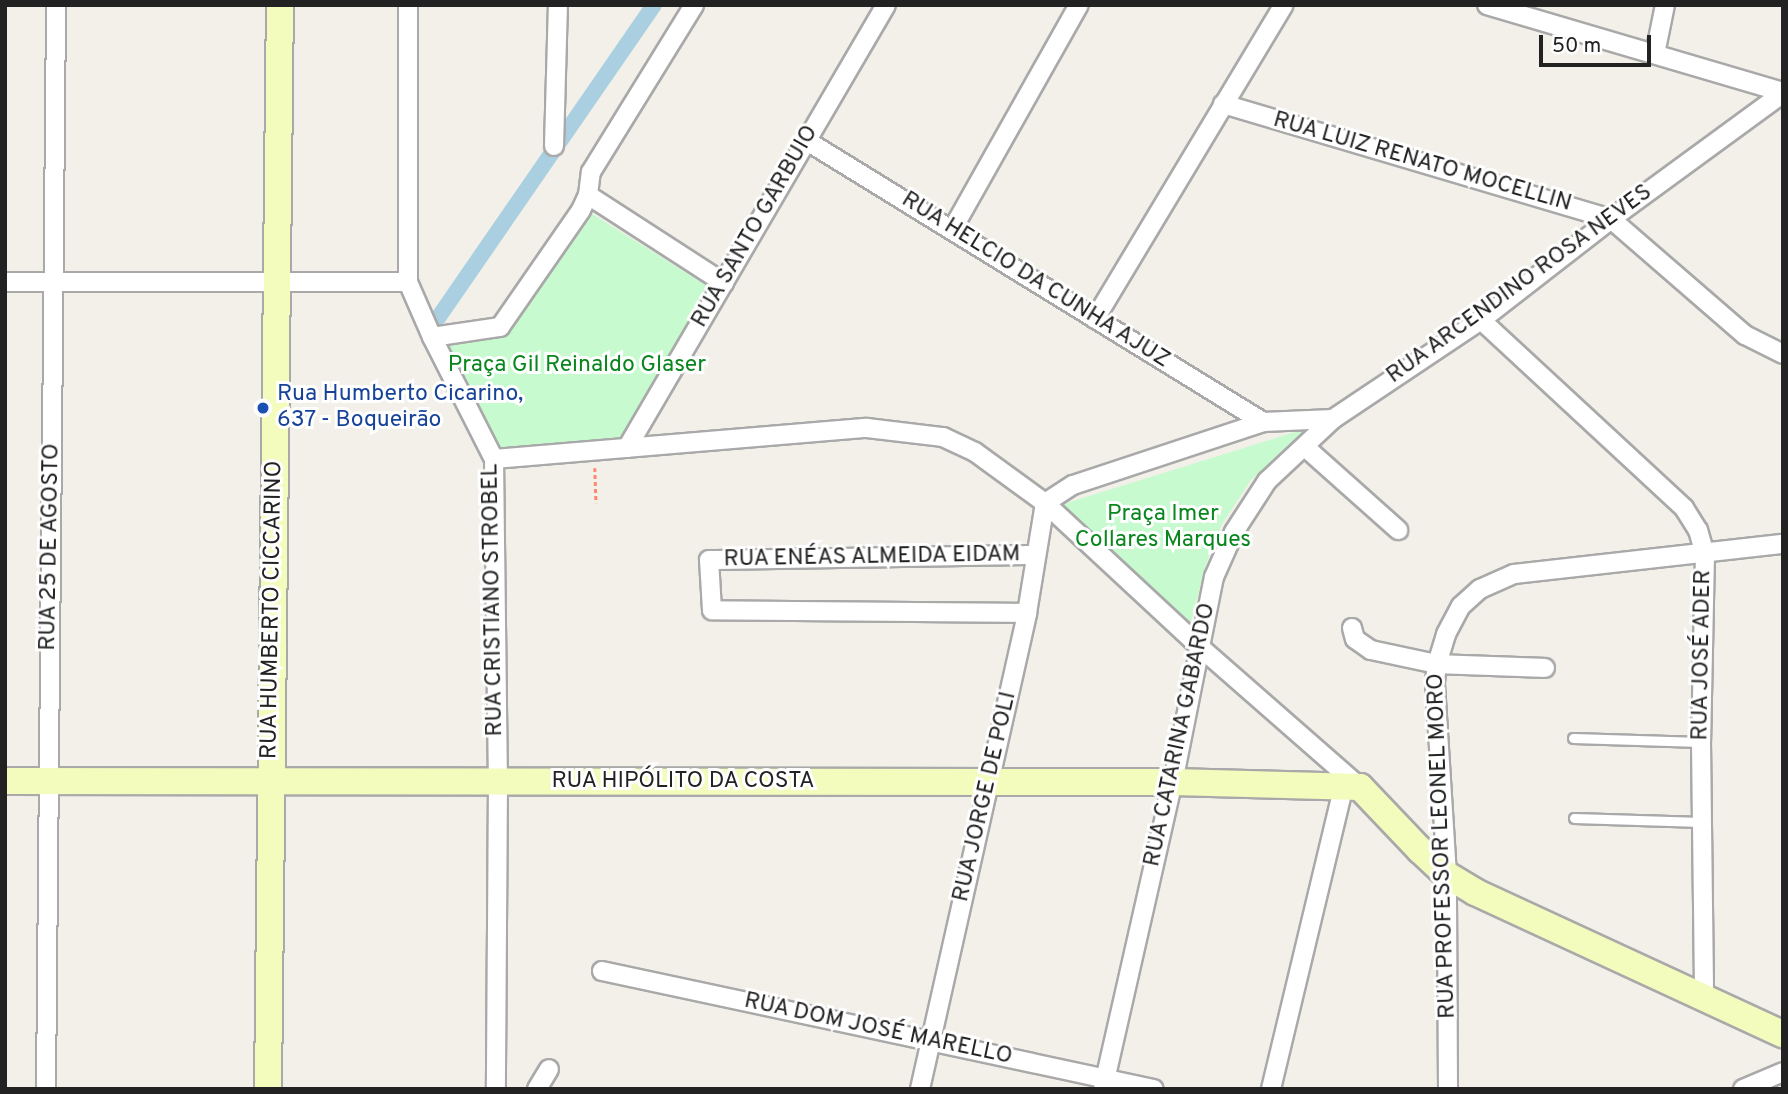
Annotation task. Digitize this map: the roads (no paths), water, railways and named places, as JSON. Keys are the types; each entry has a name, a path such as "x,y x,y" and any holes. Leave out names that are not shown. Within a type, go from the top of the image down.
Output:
{"street":[{"name":"RUA 25 DE AGOSTO","path":"46,1089 56,5"},
{"name":"RUA HUMBERTO CICCARINO","path":"268,1089 280,5"},
{"name":"RUA CRISTIANO STROBEL","path":"408,5 408,282 432,337 494,459 498,782 496,1089"},
{"path":"554,146 558,5"},
{"path":"432,337 500,327 581,210 588,195 592,172 694,5"},
{"name":"RUA SANTO GARBUIO","path":"627,448 886,5"},
{"path":"952,230 1079,5"},
{"path":"1095,319 1284,5"},
{"path":"1487,5 1783,93"},
{"path":"1655,54 1665,5"},
{"name":"RUA ARCENDINO ROSA NEVES","path":"1333,419 1481,320 1611,219 1783,93"},
{"name":"RUA LUIZ RENATO MOCELLIN","path":"1223,104 1611,219 1745,335 1783,354"},
{"name":"RUA HELCIO DA CUNHA AJUZ","path":"807,141 1263,422"},
{"path":"588,195 724,283"},
{"path":"5,282 408,282"},
{"name":"RUA JOSÉ ADER","path":"1481,320 1684,508 1698,530 1705,554 1701,742 1704,1001"},
{"path":"1045,503 1073,485 1263,422 1333,419"},
{"name":"RUA CATARINA GABARDO","path":"1105,1083 1173,782 1214,577 1234,532 1267,481 1333,419"},
{"path":"494,459 867,428 909,430 943,437 975,452 1045,503 1447,874 1475,892 1704,1001 1783,1034"},
{"path":"1306,447 1398,530"},
{"name":"RUA JORGE DE POLI","path":"920,1089 1027,613 1034,555 1045,503"},
{"name":"RUA PROFESSOR LEONEL MORO","path":"1448,1089 1447,874 1437,664 1446,634 1461,606 1480,589 1514,574 1783,544"},
{"name":"RUA ENÉAS ALMEIDA EIDAM","path":"1027,613 712,610 709,560 1034,555"},
{"path":"1352,628 1355,639 1371,650 1437,664 1545,667"},
{"name":"RUA HIPÓLITO DA COSTA","path":"5,781 1173,782 1352,787"},
{"path":"1271,1089 1352,787"},
{"name":"RUA DOM JOSÉ MARELLO","path":"602,971 931,1042 1105,1083 1154,1089"},
{"path":"537,1089 549,1069"},
{"path":"1743,1089 1783,1072"}],"lane":[{"path":"1573,737 1701,742"},
{"path":"1574,818 1702,822"}],"waterway":[{"path":"438,318 654,5"}],"place":[{"name":"Rua Humberto Cicarino, 637 - Boqueirão","path":"263,408"}],"park label":[{"name":"Praça Gil Reinaldo Glaser","path":"577,366"},
{"name":"Praça Imer Collares Marques","path":"1163,528"}]}
